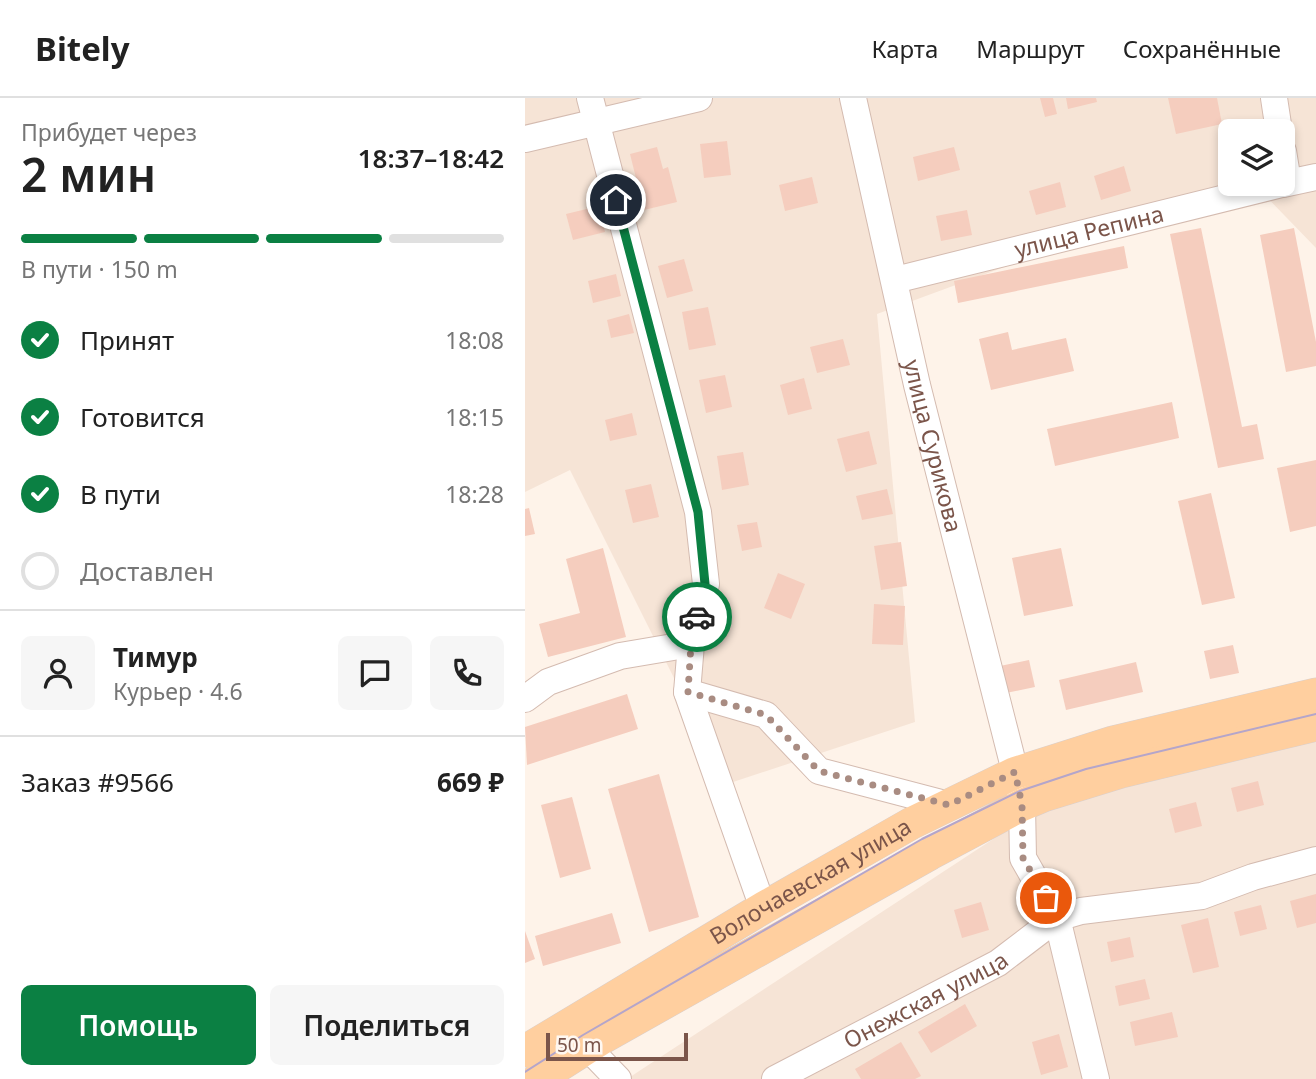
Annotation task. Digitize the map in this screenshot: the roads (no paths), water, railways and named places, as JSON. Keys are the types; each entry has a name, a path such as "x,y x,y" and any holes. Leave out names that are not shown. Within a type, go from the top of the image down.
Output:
{"main road":[{"name":"Волочаевская улица","path":"538,1079 587,1047 896,873 1019,790 1113,743 1316,694"},
{"name":"Волочаевская улица","path":"525,1051 763,908 912,823 949,805 1019,790 1043,796 1121,772 1316,725"}],"street":[{"path":"525,139 593,111 699,98"},
{"name":"улица Сурикова","path":"853,98 917,385 1019,790 1023,858 1057,918 1096,1079"},
{"path":"1274,98 1277,119"},
{"path":"593,111 698,512 705,584 691,644 688,692 763,908"},
{"name":"улица Репина","path":"1295,181 1316,177"},
{"name":"улица Репина","path":"895,280 1232,196"},
{"path":"525,699 548,682 620,656 691,644"},
{"path":"688,692 766,715 819,771 949,805"},
{"name":"Онежская улица","path":"775,1079 998,963 1057,918 1081,911 1202,896 1253,877 1316,860"},
{"path":"587,1047 618,1079"}],"tram line":[{"path":"525,1072 583,1035 922,839 1020,791 1086,769 1316,714"}]}
